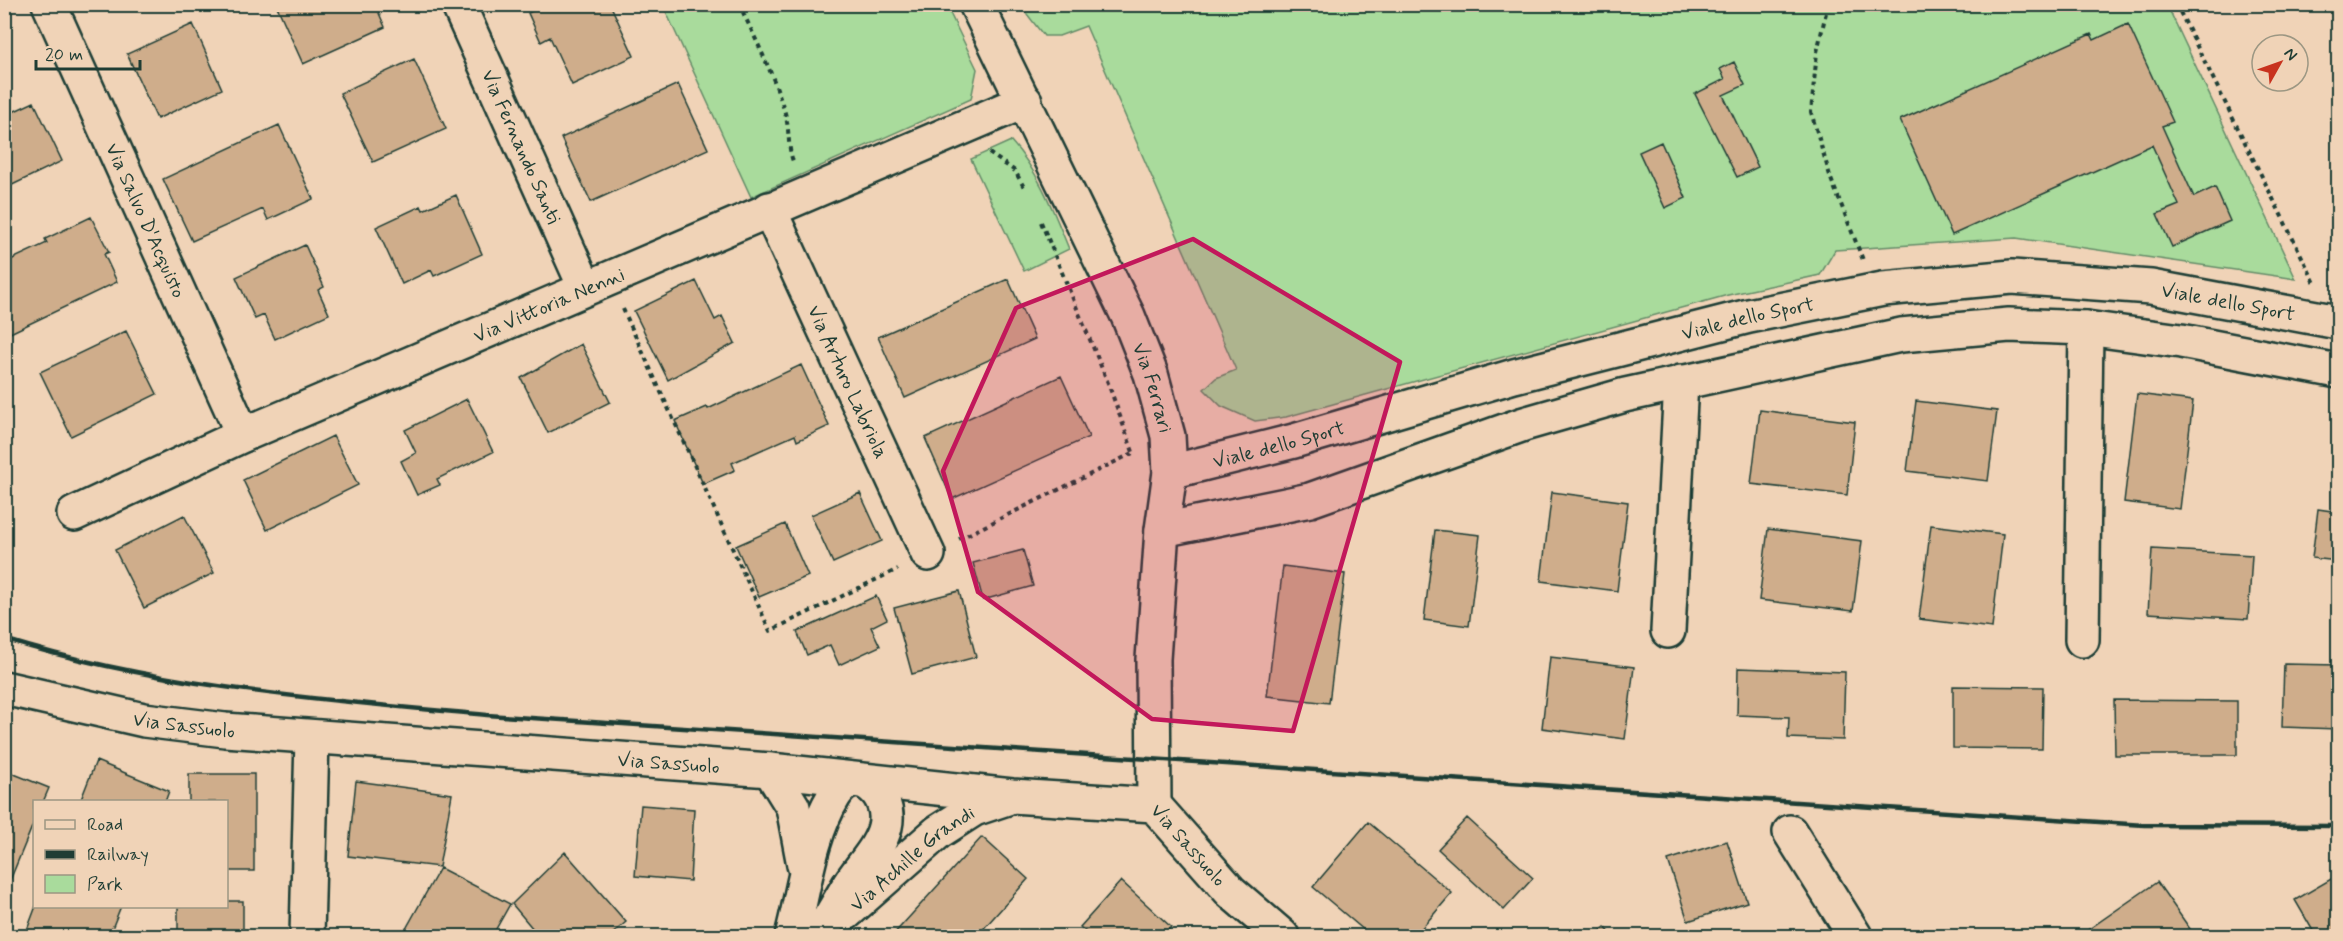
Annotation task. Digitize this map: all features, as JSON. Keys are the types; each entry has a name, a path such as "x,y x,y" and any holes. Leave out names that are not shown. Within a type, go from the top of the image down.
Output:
{"street":[{"name":"Via Salvo D'Acquisto","path":"49,4 243,435"},
{"name":"Via Fernando Santi","path":"458,4 597,282"},
{"name":"Via Ferrari","path":"976,4 1128,316 1151,374 1168,436 1170,472 1162,530 1152,659 1154,805"},
{"name":"Via Vittoria Nenni","path":"74,514 243,435 1025,101"},
{"name":"Via Arturo Labriola","path":"769,209 928,554"},
{"name":"Viale dello Sport","path":"1170,472 1294,441 1514,376 1749,316 1883,289 2012,277 2140,286 2309,314 2338,322"},
{"path":"1162,530 1310,500 1524,424 1681,382 1901,335 2009,325 2086,328 2181,341 2338,371"},
{"path":"2082,640 2086,328"},
{"path":"1668,631 1681,382"},
{"name":"Via Sassuolo","path":"4,688 144,720 312,738 770,770 1012,796 1154,805 1231,892 1282,936"},
{"path":"307,936 312,738"},
{"path":"770,770 793,807 804,855 804,887"},
{"path":"792,936 811,857 826,811 835,794 846,783 859,780"},
{"name":"Via Achille Grandi","path":"820,936 881,839 885,827 887,814 881,796 875,787 859,780"},
{"name":"Via Achille Grandi","path":"820,936 938,832 974,809 1012,796"},
{"path":"1790,832 1855,936"}],"path":[{"path":"739,4 776,81 787,120 790,154 796,171"},
{"path":"1828,4 1817,52 1811,112 1831,179 1863,260"},
{"path":"2176,4 2318,288"},
{"path":"981,146 1015,171 1029,196"},
{"path":"1038,214 1103,372 1133,453"},
{"path":"597,282 770,631 1168,436"}],"highlighted area":[{"path":"1193,239 1400,362 1293,731 1152,719 978,592 943,471 1016,308"}],"green space":[{"path":"663,5 946,5 977,69 971,99 751,197"},
{"path":"1020,5 2167,5 2296,279 2016,238 1835,250 1820,275 1728,295 1286,417 1255,421 1221,406 1204,389 1216,378 1236,370 1086,26 1059,36 1044,36"},
{"path":"1011,141 1030,165 1069,249 1024,271 971,159"}],"building":[{"path":"276,4 375,4 385,27 303,64"},
{"path":"546,4 610,4 634,56 572,85 550,37 541,42 528,13"},
{"path":"193,24 222,89 157,119 127,54"},
{"path":"2128,24 2173,122 2162,126 2194,197 2215,187 2230,221 2172,247 2157,214 2179,205 2152,145 1952,235 1900,120 2091,34 2094,40"},
{"path":"414,59 446,129 373,162 340,93"},
{"path":"1734,62 1745,85 1723,95 1758,167 1737,177 1695,94 1725,79 1720,69"},
{"path":"678,84 708,149 591,202 561,138"},
{"path":"34,102 62,161 4,189 4,116"},
{"path":"279,125 313,199 268,220 263,209 192,241 163,179"},
{"path":"1661,142 1686,198 1665,208 1639,152"},
{"path":"456,195 482,254 434,276 431,270 402,284 376,227 421,206 423,210"},
{"path":"91,217 109,252 104,254 117,282 4,336 4,263 47,243 45,239"},
{"path":"305,245 324,287 318,290 329,314 275,339 264,315 255,319 236,277"},
{"path":"1008,279 1035,339 905,398 878,337"},
{"path":"696,281 715,320 722,316 735,343 668,380 634,311"},
{"path":"126,331 157,394 71,436 40,372"},
{"path":"581,344 610,402 548,433 521,378"},
{"path":"801,365 829,426 797,441 795,435 732,463 735,470 703,484 675,421 707,407 708,409"},
{"path":"1061,376 1089,437 952,499 925,438"},
{"path":"2137,394 2193,401 2180,509 2124,502"},
{"path":"467,399 493,452 437,479 440,485 417,495 401,461 416,453 405,430"},
{"path":"1916,401 1997,411 1988,481 1907,471"},
{"path":"1760,410 1855,422 1847,495 1751,484"},
{"path":"333,436 358,485 267,530 243,480"},
{"path":"1552,492 1628,502 1617,591 1541,581"},
{"path":"860,493 882,541 833,563 811,515"},
{"path":"2318,509 2338,512 2338,561 2312,558"},
{"path":"184,515 214,573 144,608 115,550"},
{"path":"785,524 808,576 759,597 736,546"},
{"path":"1931,525 2003,534 1992,628 1919,619"},
{"path":"1768,529 1862,541 1853,611 1759,600"},
{"path":"1435,530 1480,535 1469,626 1424,620"},
{"path":"2152,549 2252,555 2248,619 2148,613"},
{"path":"1023,550 1033,586 983,600 973,563"},
{"path":"1283,566 1345,574 1329,703 1267,696"},
{"path":"959,591 976,657 912,674 894,608"},
{"path":"876,596 887,619 871,627 880,646 839,665 830,645 807,655 797,632"},
{"path":"1550,657 1634,667 1625,739 1542,728"},
{"path":"2284,664 2338,665 2338,729 2282,727"},
{"path":"1738,668 1845,672 1843,740 1788,738 1789,717 1737,715"},
{"path":"1953,686 2043,687 2042,749 1953,748"},
{"path":"2114,700 2237,701 2237,755 2115,755"},
{"path":"96,761 169,791 166,800 81,800"},
{"path":"4,770 49,788 44,800 33,800 33,824 4,895"},
{"path":"189,774 254,774 254,871 228,871 228,800 189,800"},
{"path":"356,781 452,794 439,867 348,856"},
{"path":"641,805 694,809 690,881 635,876"},
{"path":"1467,818 1533,878 1504,910 1438,849"},
{"path":"1368,822 1452,893 1415,936 1371,936 1313,887"},
{"path":"982,837 1028,879 977,936 892,936"},
{"path":"1727,841 1747,902 1688,921 1668,860"},
{"path":"565,852 626,922 610,936 539,936 512,904"},
{"path":"440,868 510,904 492,936 402,936"},
{"path":"2338,875 2338,936 2316,936 2295,900"},
{"path":"1121,881 1171,927 1162,936 1091,936 1080,927"},
{"path":"2157,882 2195,936 2079,936"},
{"path":"228,901 243,901 243,936 178,936 178,908 228,908"},
{"path":"35,908 120,908 109,936 42,936 27,930"},
{"path":"1605,927 1613,936 1594,936"}],"railway":[{"path":"4,639 63,656 183,681 365,704 487,715 2144,825 2338,826"}]}
